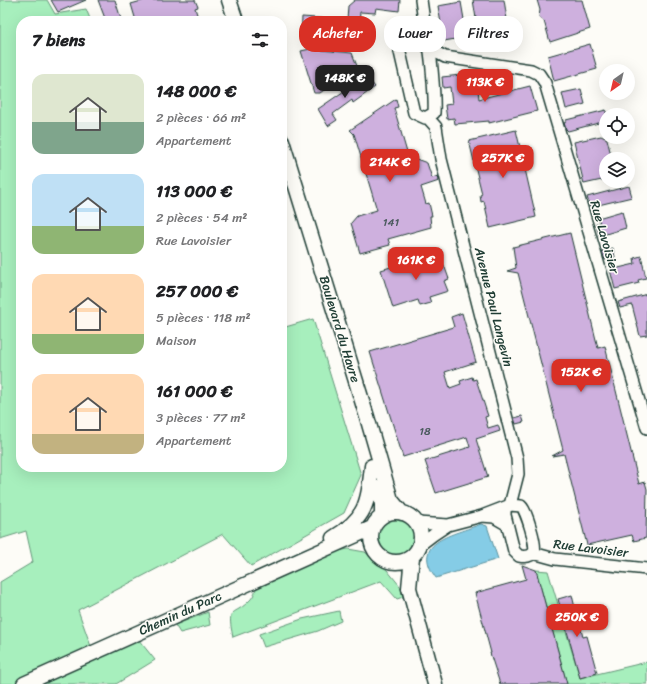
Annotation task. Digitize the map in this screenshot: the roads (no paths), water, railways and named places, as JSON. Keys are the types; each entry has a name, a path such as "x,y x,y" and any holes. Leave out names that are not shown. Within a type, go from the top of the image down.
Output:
{"main road":[{"path":"228,0 234,16"},
{"path":"238,0 243,16"},
{"name":"Boulevard du Havre","path":"287,157 391,500 402,513 409,515 416,523"},
{"name":"Boulevard du Havre","path":"287,186 372,466 382,504 382,516"},
{"path":"294,562 345,531 355,523 365,506 372,466"},
{"path":"402,513 389,513 382,516 372,528 370,538 373,549 381,558 391,562 400,562 416,551"},
{"path":"409,588 420,531 416,523"},
{"name":"Chemin du Parc","path":"24,684 372,528"},
{"name":"Chemin du Parc","path":"336,544 356,545 373,549"},
{"path":"391,562 409,588 434,684"}],"street":[{"name":"Avenue Paul Langevin","path":"417,16 421,1"},
{"name":"Avenue Paul Langevin","path":"421,1 423,16"},
{"name":"Avenue Paul Langevin","path":"400,52 414,113 421,118 428,118 434,113 435,97 429,52"},
{"name":"Rue Lavoisier","path":"436,52 445,57 531,70 542,79 562,140 647,428"},
{"name":"Avenue Paul Langevin","path":"428,118 436,127 441,159 517,458 518,480 509,506 504,512 506,524"},
{"path":"416,523 448,525 482,516 509,506 521,506 525,510 535,546 533,553"},
{"path":"482,516 494,517 506,524"},
{"name":"Rue Lavoisier","path":"506,524 516,554 524,557 533,553 555,559 647,569"},
{"path":"416,551 448,525"}],"water":[{"path":"481,524 487,526 498,559 436,578 429,566 428,556 431,548 438,541 448,536"}]}
